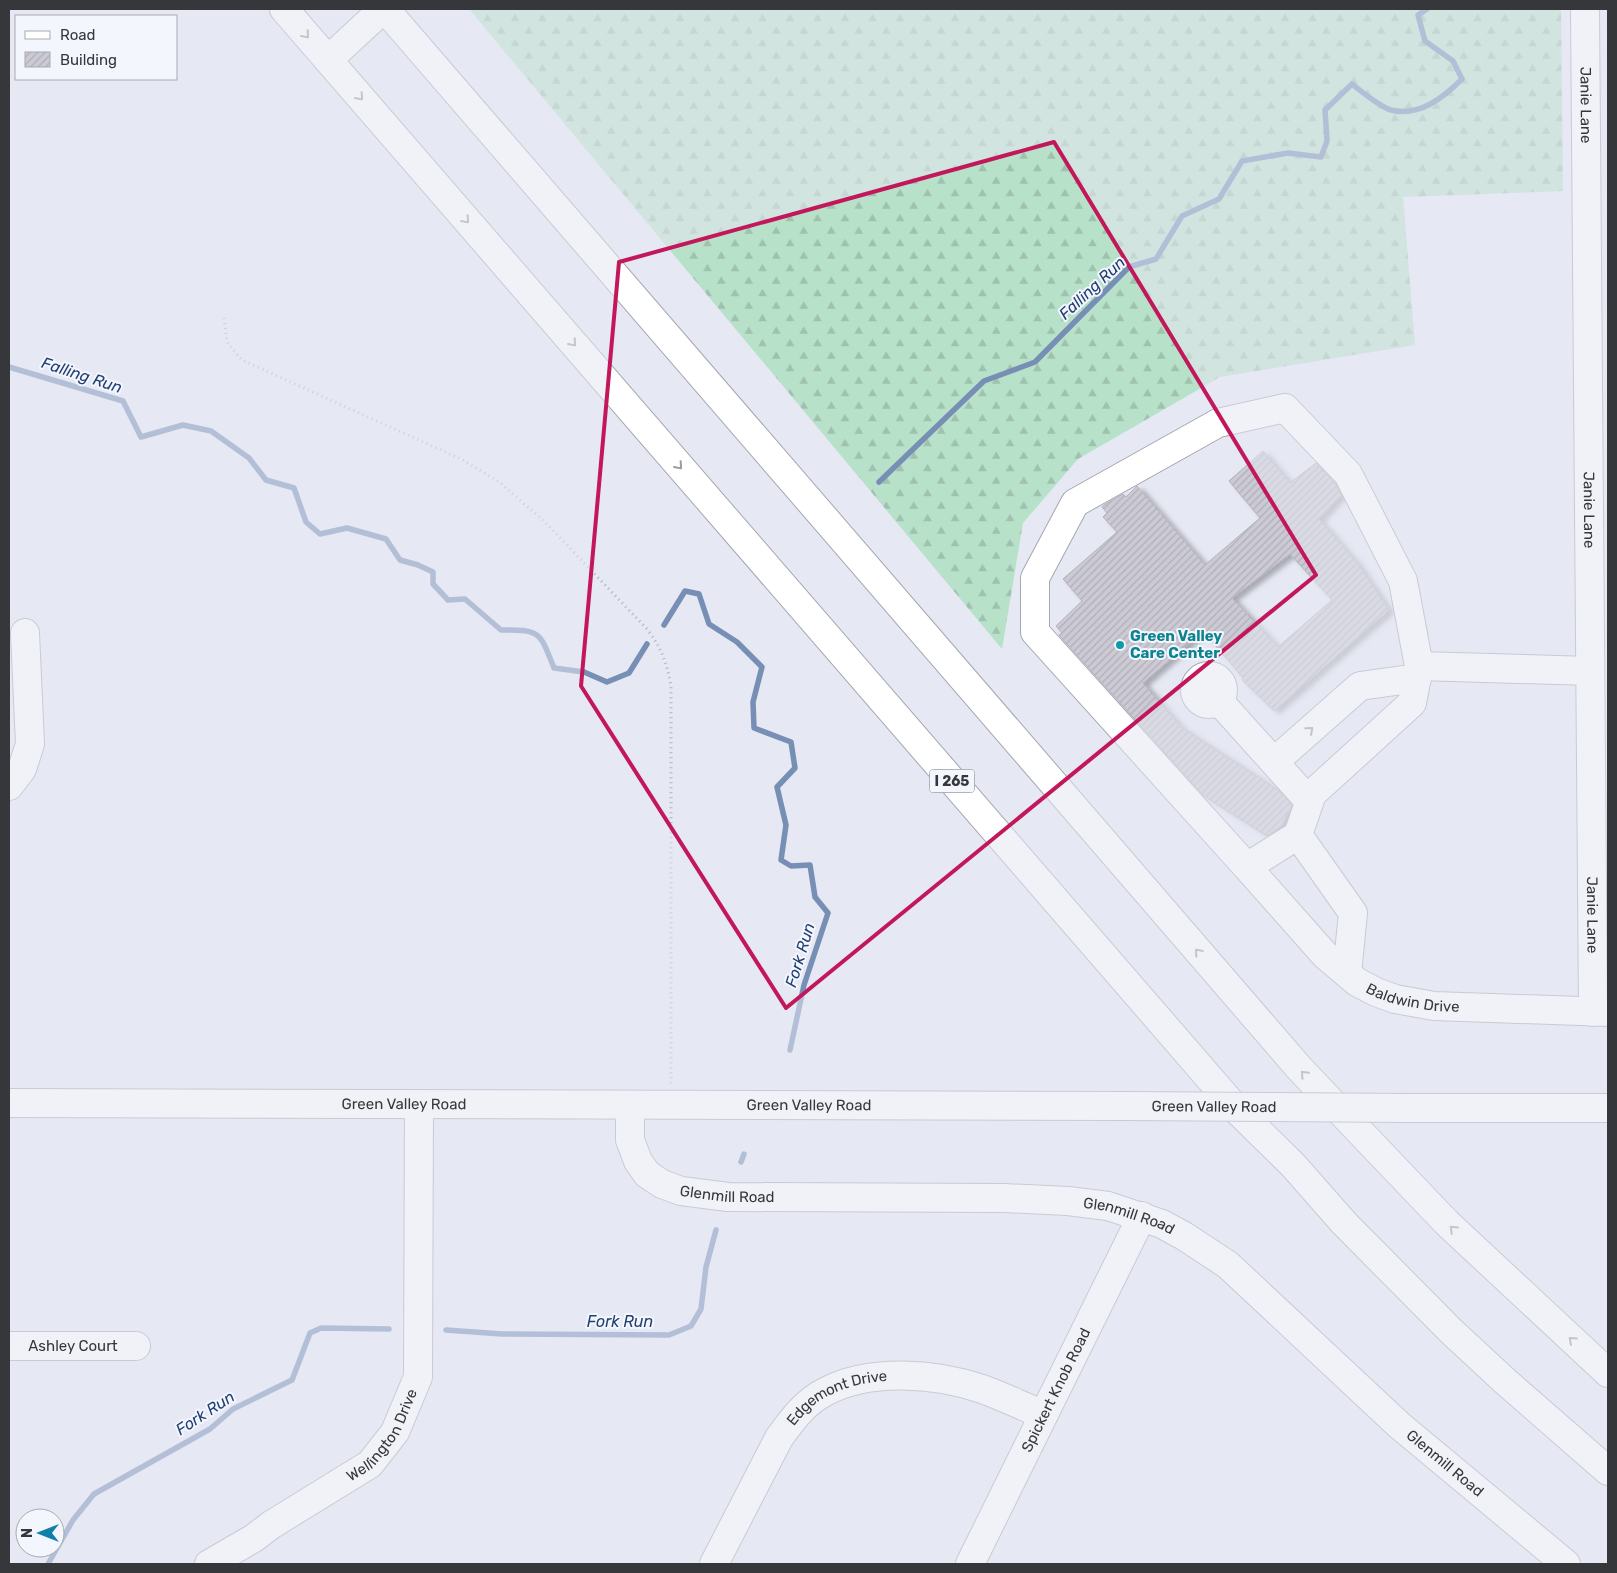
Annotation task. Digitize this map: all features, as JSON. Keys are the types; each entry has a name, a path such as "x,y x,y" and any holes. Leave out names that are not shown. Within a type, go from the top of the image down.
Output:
{"main road":[{"name":"I 265","path":"284,9 1238,1111 1293,1165 1344,1223 1451,1331 1608,1471"},
{"path":"328,60 384,9 1300,1069 1447,1223 1608,1373"},
{"name":"Janie Lane","path":"1585,9 1598,190 1590,671 1600,771 1600,1012"},
{"name":"Baldwin Drive","path":"1418,672 1403,581 1348,474 1285,408 1218,423 1076,503 1035,578 1035,632 1325,954 1347,973 1376,992 1414,1004 1600,1012"},
{"path":"9,786 22,770 30,744 25,633"},
{"path":"1274,762 1360,686 1418,672 1590,671"},
{"path":"1254,875 1298,834 1312,794 1412,702 1418,672"},
{"path":"1219,701 1309,801"},
{"path":"1298,834 1353,913 1347,973"},
{"name":"Green Valley Road","path":"9,1103 419,1106 1608,1108"},
{"name":"Glenmill Road","path":"630,1105 630,1140 638,1161 647,1174 662,1184 681,1191 728,1196 994,1198 1068,1201 1108,1206 1142,1216 1184,1236 1228,1265 1399,1425 1566,1564"},
{"name":"Wellington Drive","path":"209,1564 254,1538 271,1525 370,1464 395,1432 404,1414 418,1377 419,1106"},
{"name":"Spickert Knob Road","path":"970,1564 1042,1414 1142,1216"},
{"name":"Ashley Court","path":"9,1346 136,1346"},
{"name":"Edgemont Drive","path":"714,1564 779,1438 807,1404 832,1389 861,1380 882,1377 945,1380 982,1389 1042,1414"}],"path":[{"path":"224,318 227,342 242,360 461,459 498,481 545,522 659,644 667,662 671,686 671,1105"}],"highlighted area":[{"path":"1054,142 1316,575 786,1008 581,686 619,262"}],"green space":[{"path":"469,9 1561,9 1563,191 1403,197 1415,345 1220,377 1078,459 1023,523 1002,649"}],"building":[{"name":"Green Valley Care Center","path":"1263,451 1290,483 1316,463 1335,483 1341,495 1319,519 1357,563 1389,610 1274,711 1242,680 1243,678 1203,631 1143,683 1181,727 1278,790 1292,805 1281,826 1267,836 1204,796 1059,635 1062,633 1056,626 1082,601 1063,579 1117,532 1103,517 1107,513 1102,507 1104,505 1123,494 1126,497 1137,486 1205,565 1260,518 1229,481","holes":["1290,554 1332,600 1278,647 1232,598"]}],"waterway":[{"name":"Falling Run","path":"879,482 984,381 1035,362 1129,267 1156,259 1182,216 1219,199 1242,161 1288,153 1321,157 1327,141 1325,110 1352,84 1382,106 1391,110 1401,111 1421,108 1447,93 1462,79 1453,61 1425,41 1418,15 1427,9"},
{"name":"Falling Run","path":"9,367 123,401 141,437 183,425 211,431 249,458 266,480 294,488 306,522 320,534 347,528 386,539 400,560 433,572 433,584 448,600 465,599 501,630 532,632 542,640 554,668 584,672 607,682 629,673 647,644"},
{"name":"Fork Run","path":"664,625 685,591 699,594 709,624 737,642 762,667 753,702 754,728 791,742 795,768 777,787 786,825 781,860 791,866 810,865 815,897 828,913 804,985 790,1050"},
{"name":"Fork Run","path":"741,1162 744,1154"},
{"name":"Fork Run","path":"446,1330 502,1334 669,1335 691,1326 701,1309 706,1267 716,1230"},
{"name":"Fork Run","path":"48,1564 73,1520 94,1494 210,1429 233,1409 292,1380 310,1333 321,1328 389,1329"}],"place":[{"name":"Green Valley Care Center","path":"1120,645"}]}
